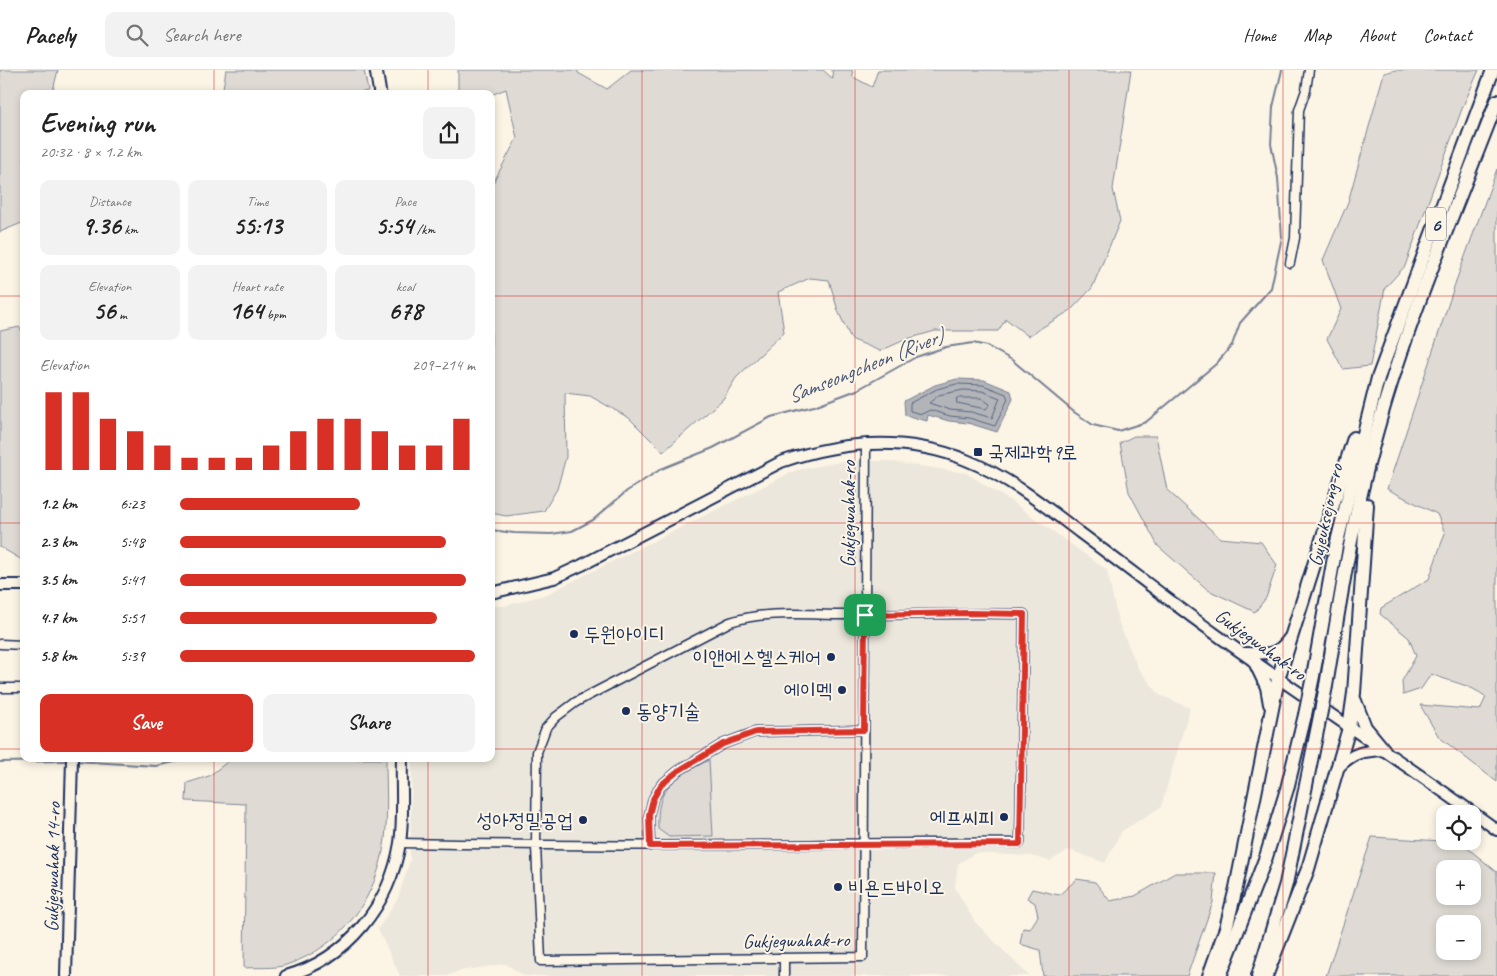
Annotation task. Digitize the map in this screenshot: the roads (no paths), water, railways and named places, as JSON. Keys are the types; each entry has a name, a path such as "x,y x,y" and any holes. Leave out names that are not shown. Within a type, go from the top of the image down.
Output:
{"highway":[{"name":"Gujeuksejong-ro","path":"1220,976 1266,856 1287,789 1313,676 1336,546 1378,378 1493,70"},
{"name":"Gujeuksejong-ro","path":"1258,976 1286,884 1326,686 1349,552 1372,450 1391,382 1421,297 1497,101"},
{"path":"1209,976 1226,928 1236,888 1278,679 1351,445 1378,378"},
{"path":"1266,976 1308,869 1349,728 1354,693 1365,520 1391,382"},
{"path":"1249,657 1267,686 1270,718"},
{"path":"1354,693 1360,717 1384,750"}],"main road":[{"path":"376,70 379,90"}],"street":[{"path":"1290,263 1295,238 1299,110 1306,90 1309,70"},
{"name":"Gukjegwahak-ro","path":"536,846 541,961 863,956 866,443"},
{"name":"Gukjegwahak-ro","path":"495,591 554,578 781,462 837,446 866,443 930,449 964,459 991,471 1043,504 1278,679 1384,750 1497,830"},
{"path":"0,585 20,585"},
{"path":"400,843 536,846 1020,844 1024,614 745,617 730,622 566,708 546,728 537,752 536,846"},
{"path":"1249,657 1277,652 1292,633"},
{"path":"0,644 20,645"},
{"path":"0,688 20,688"},
{"path":"650,846 649,815 653,799 661,785 678,771 723,744 756,732 864,730"},
{"path":"1339,767 1349,756 1359,752 1384,750"},
{"name":"Gukjegwahak 14-ro","path":"66,976 72,762"},
{"path":"286,976 306,970 328,958 358,932 376,907 391,878 400,843 402,762"},
{"path":"784,958 784,976"}],"water":[{"path":"957,379 984,380 1011,391 1013,399 997,432 968,423 949,421 928,415 927,421 905,415 904,401 935,385"}],"waterway":[{"name":"Samseongcheon (River)","path":"495,531 551,534 572,531 593,520 627,491 661,469 713,448 771,417 814,406 857,390 916,357 946,347 973,343 987,346 1012,360 1074,412 1093,425 1118,431 1146,422 1216,364 1232,345 1240,323 1271,288 1282,237 1278,178 1271,144 1273,107 1282,70"},
{"name":"Samseongcheon (River)","path":"0,762 20,762"},
{"name":"Samseongcheon (River)","path":"91,762 156,766 174,762"}],"place":[{"name":"국제과학9로","path":"978,452"},
{"name":"두원아이디","path":"574,634"},
{"name":"이앤에스헬스케어","path":"831,657"},
{"name":"에이멕","path":"842,690"},
{"name":"동양기술","path":"626,711"},
{"name":"에프씨피","path":"1004,817"},
{"name":"성아정밀공업","path":"583,820"},
{"name":"비욘드바이오","path":"838,887"}]}
